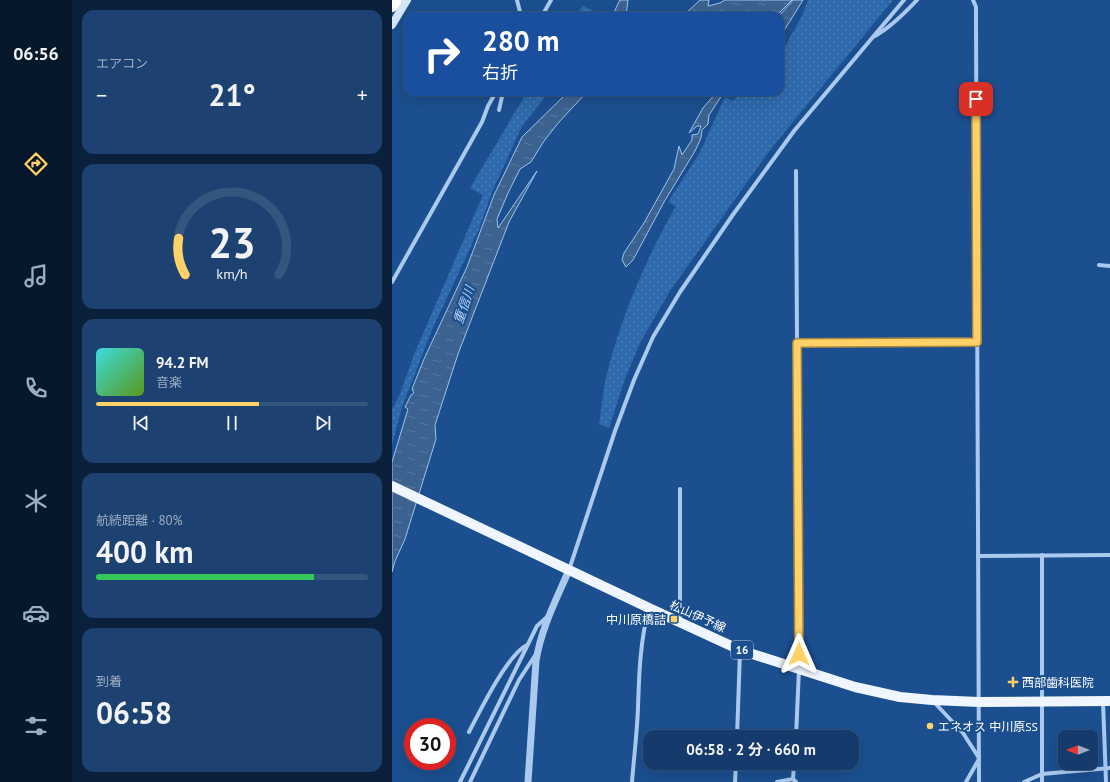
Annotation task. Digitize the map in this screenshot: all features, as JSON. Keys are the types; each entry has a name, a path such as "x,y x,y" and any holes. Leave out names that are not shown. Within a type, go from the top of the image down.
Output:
{"highway":[{"path":"392,6 396,0"}],"main road":[{"path":"392,25 408,0"},
{"name":"松山伊予線","path":"392,486 648,608 740,650 855,687 900,696 932,700 979,702 1107,701"}],"street":[{"path":"517,0 520,12"},
{"path":"544,12 551,0"},
{"path":"528,782 537,652 542,632 567,569 634,380 653,337 680,292 794,131 904,0"},
{"path":"872,38 884,31 917,0"},
{"path":"973,0 976,6 979,782"},
{"path":"392,282 482,122 494,96"},
{"path":"499,110 502,96"},
{"path":"796,171 799,669 796,730"},
{"path":"1099,265 1110,266"},
{"path":"797,343 977,342"},
{"path":"680,489 680,622"},
{"path":"1042,555 1042,782"},
{"path":"978,556 1110,555"},
{"path":"632,782 638,710 639,670 643,631 648,608"},
{"path":"460,782 537,626 549,616"},
{"path":"469,732 489,694 508,664 522,648 528,645"},
{"path":"737,730 740,650"},
{"path":"470,782 518,680 537,652"},
{"path":"932,700 963,733 979,759"},
{"path":"1106,782 1108,768 1107,701"},
{"path":"966,782 979,759"},
{"path":"1024,782 1042,774 1108,768"},
{"path":"735,782 736,770"},
{"path":"777,782 794,781 794,770"}],"shaded area":[{"path":"808,0 893,0 770,150 670,291 640,343 625,379 609,428 599,424 606,379 620,330 645,266 676,206 668,202 699,154 725,97 733,101 738,96 784,96 784,48 802,16"},
{"path":"583,6 596,12 578,12"},
{"path":"525,96 546,96 522,126 492,192 479,229 431,332 402,407 392,445 392,410 400,394 415,352 483,195 470,188"}],"water":[{"path":"620,0 628,0 626,12 614,12"},
{"path":"700,0 709,0 708,6 725,0 792,0 780,12 687,12"},
{"path":"793,0 803,0 784,31 784,12 782,12"},
{"name":"重信川","path":"564,96 583,96 559,122 544,141 531,162 520,169 497,219 498,228 537,171 509,222 458,354 435,425 436,439 405,539 395,561 392,572 392,462 408,409 405,407 411,395 414,393 412,389 424,359 467,267 494,195 522,137"},
{"path":"714,96 721,96 709,115 708,124 702,130 701,138 695,151 664,202 633,260 626,267 622,260 624,253 644,223 674,169 679,146 682,155 692,140 692,135 698,134 701,126 697,126 689,133 703,108"}],"place":[{"name":"中川原橋詰","path":"674,619"},
{"name":"西部歯科医院","path":"1013,682"},
{"name":"エネオス 中川原SS","path":"930,726"}],"route":[{"path":"799,654 797,343 977,342 976,99"}]}
